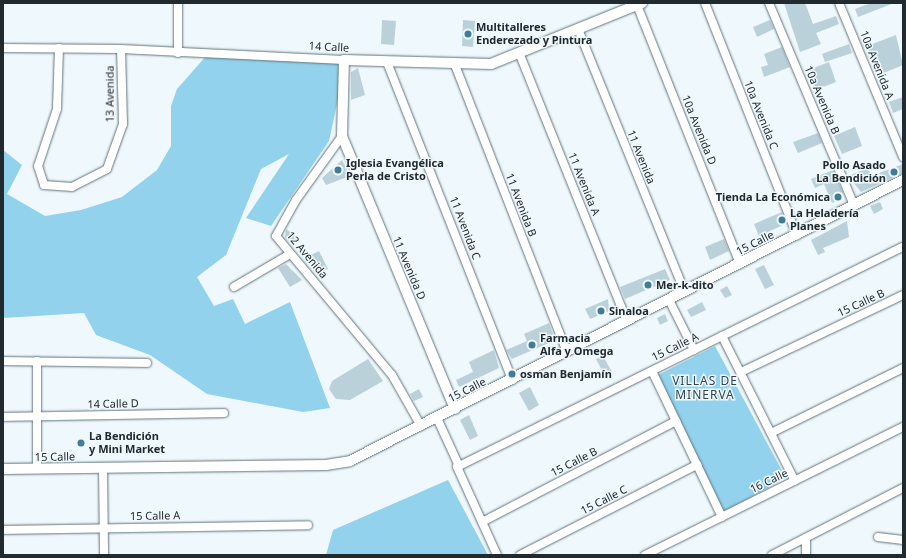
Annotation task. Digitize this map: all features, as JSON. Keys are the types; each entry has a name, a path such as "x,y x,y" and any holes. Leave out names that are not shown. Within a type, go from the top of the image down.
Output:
{"street":[{"path":"178,3 178,53"},
{"name":"10a Avenida C","path":"705,3 797,235"},
{"name":"10a Avenida B","path":"769,3 854,206"},
{"name":"10a Avenida A","path":"839,3 903,157"},
{"name":"14 Calle","path":"3,48 121,49 178,53 455,65 491,64 520,56 578,29 640,4"},
{"name":"10a Avenida D","path":"640,4 740,264"},
{"name":"11 Avenida","path":"578,29 685,292"},
{"name":"13 Avenida","path":"59,48 57,109 38,166 44,185 72,187 107,169 123,124 121,49"},
{"name":"11 Avenida A","path":"520,56 627,322"},
{"path":"342,136 344,60"},
{"name":"11 Avenida C","path":"387,62 512,380"},
{"name":"11 Avenida B","path":"455,65 567,352"},
{"name":"12 Avenida","path":"342,136 296,200 276,236 392,375 421,426"},
{"name":"11 Avenida D","path":"342,136 455,409"},
{"name":"15 Calle","path":"3,469 326,465 350,461 627,322 903,180"},
{"name":"15 Calle A","path":"458,467 903,247"},
{"path":"234,287 290,254"},
{"name":"15 Calle B","path":"741,372 903,295"},
{"path":"669,300 694,350"},
{"path":"722,336 795,481"},
{"path":"3,360 147,363"},
{"path":"37,361 37,469"},
{"path":"771,433 903,368"},
{"path":"652,371 722,517"},
{"name":"14 Calle D","path":"3,417 224,413"},
{"path":"437,418 497,555"},
{"name":"15 Calle B","path":"482,522 676,421"},
{"name":"16 Calle","path":"644,555 903,427"},
{"name":"15 Calle C","path":"520,555 697,465"},
{"path":"103,468 104,555"},
{"path":"772,555 903,488"},
{"name":"15 Calle A","path":"3,530 308,525"},
{"path":"878,537 903,540"},
{"path":"806,538 806,555"}],"shaded area":[{"path":"207,55 338,63 343,76 329,141 271,226 246,218 289,154 261,169 226,255 197,277 214,306 233,299 245,324 290,302 330,408 303,412 207,394 150,355 96,335 84,313 3,318 3,150 22,165 7,194 45,216 81,210 122,197 157,170 171,146 171,106 177,89"},
{"path":"715,346 786,478 724,512 656,376"},
{"path":"448,480 488,555 326,555 333,530"}],"building":[{"path":"784,3 805,3 813,24 836,16 839,24 816,33 821,44 800,52"},
{"path":"871,3 894,3 858,17 855,9"},
{"path":"382,20 396,21 394,45 381,44"},
{"name":"Multitalleres Enderezado y Pintura","path":"463,20 475,21 473,47 462,46"},
{"path":"770,20 774,29 757,37 753,27"},
{"path":"896,35 903,65 879,75 867,46"},
{"path":"849,44 852,53 825,62 822,54"},
{"path":"782,47 790,67 764,77 761,67 768,65 764,54"},
{"path":"829,62 836,82 816,90 808,70"},
{"path":"358,68 365,95 351,100 351,72"},
{"path":"903,97 903,109 893,113 889,102"},
{"path":"855,127 862,146 842,154 834,136"},
{"path":"818,133 822,143 798,153 793,142"},
{"name":"Iglesia Evangélica Perla de Cristo","path":"342,160 350,176 326,185 322,178"},
{"path":"903,164 903,173 861,192 848,176 868,168 871,176"},
{"path":"833,170 843,193 840,200 832,203 824,184 815,188 811,179"},
{"path":"880,202 883,209 874,214 870,206"},
{"path":"782,212 786,221 783,225 759,236 754,224"},
{"path":"847,221 849,237 823,248 825,252 818,255 811,240"},
{"path":"286,229 299,238 293,246 285,238"},
{"path":"724,239 729,251 710,260 705,247"},
{"path":"319,251 328,269 318,273 305,258"},
{"path":"286,264 302,280 290,287 278,268"},
{"path":"764,265 774,285 765,289 755,269"},
{"path":"665,269 670,280 625,299 620,287"},
{"path":"727,286 732,295 725,298 720,290"},
{"path":"608,299 609,311 590,319 585,309"},
{"path":"702,302 706,310 691,317 687,310"},
{"path":"665,314 668,321 660,325 657,318"},
{"path":"549,323 554,337 551,342 512,359 506,350 527,341 524,334"},
{"path":"494,350 499,368 459,387 456,380 473,372 469,362"},
{"path":"603,356 612,372 605,376 596,359"},
{"path":"368,359 383,381 350,400 336,399 329,389 332,381"},
{"path":"530,387 539,405 529,411 519,393"},
{"path":"419,389 423,397 414,401 410,394"},
{"path":"469,415 478,436 470,440 460,420"}],"place":[{"name":"Multitalleres Enderezado y Pintura","path":"468,34"},
{"name":"Iglesia Evangélica Perla de Cristo","path":"338,170"},
{"name":"Pollo Asado La Bendición","path":"894,172"},
{"name":"Tienda La Económica","path":"838,197"},
{"name":"La Heladería Planes","path":"782,220"},
{"name":"Mer-k-dito","path":"648,285"},
{"name":"Sinaloa","path":"601,311"},
{"name":"Farmacia Alfa y Omega","path":"532,345"},
{"name":"osman Benjamín","path":"512,374"},
{"name":"La Bendición y Mini Market","path":"81,443"}],"district":[{"name":"VILLAS DE MINERVA","path":"705,388"}]}
